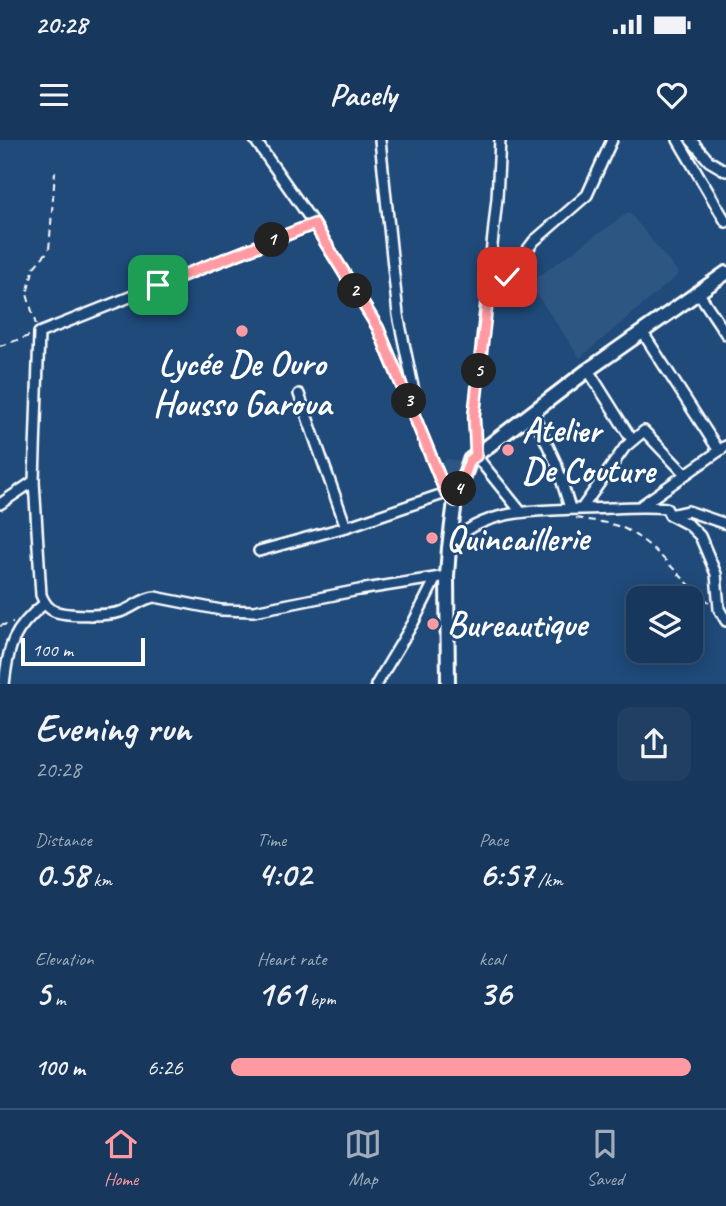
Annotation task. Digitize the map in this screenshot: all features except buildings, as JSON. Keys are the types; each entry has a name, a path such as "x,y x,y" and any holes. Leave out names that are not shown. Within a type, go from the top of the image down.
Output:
{"main road":[{"path":"449,684 441,577 449,548 451,497 470,460 588,370 726,273"}],"street":[{"path":"255,140 314,224 378,328 451,497 259,551"},
{"path":"380,140 398,316 415,396 412,410"},
{"path":"499,140 497,198 474,416 476,456 521,513"},
{"path":"488,295 507,277 534,242 587,195 612,140"},
{"path":"678,140 726,222"},
{"path":"691,140 709,161 726,171"},
{"path":"314,224 39,333 34,481 41,595 44,604 57,613 110,615 155,597 221,610 254,611 441,577"},
{"path":"698,292 726,334"},
{"path":"642,505 722,449 643,333"},
{"path":"588,370 632,440"},
{"path":"299,394 346,527"},
{"path":"533,414 556,463 570,512"},
{"path":"582,508 625,447 644,431 685,474"},
{"path":"0,505 34,481"},
{"path":"449,548 458,536 470,527 521,513 570,512 582,508 642,505 666,508 670,515 689,525 700,536 716,574 719,609 726,621"},
{"path":"670,515 688,511 726,524"},
{"path":"376,684 441,577"},
{"path":"4,684 7,655 14,635 28,617 44,604"}],"path":[{"path":"0,346 39,333 27,294 34,267 49,250 55,172"},
{"path":"570,512 627,530 661,554 688,586 719,609"}],"shaded area":[{"path":"629,212 679,274 580,358 529,283"},
{"path":"446,459 467,461 456,493 443,486 436,475"}],"place":[{"name":"Lycée De Ouro Housso Garoua","path":"242,331"},
{"name":"Atelier De Couture","path":"508,450"},
{"name":"Quincaillerie","path":"432,538"},
{"name":"Bureautique","path":"433,624"}],"route":[{"path":"158,285 314,224 378,328 446,493 455,501 470,460 476,456 474,416 488,295 507,277"}]}
